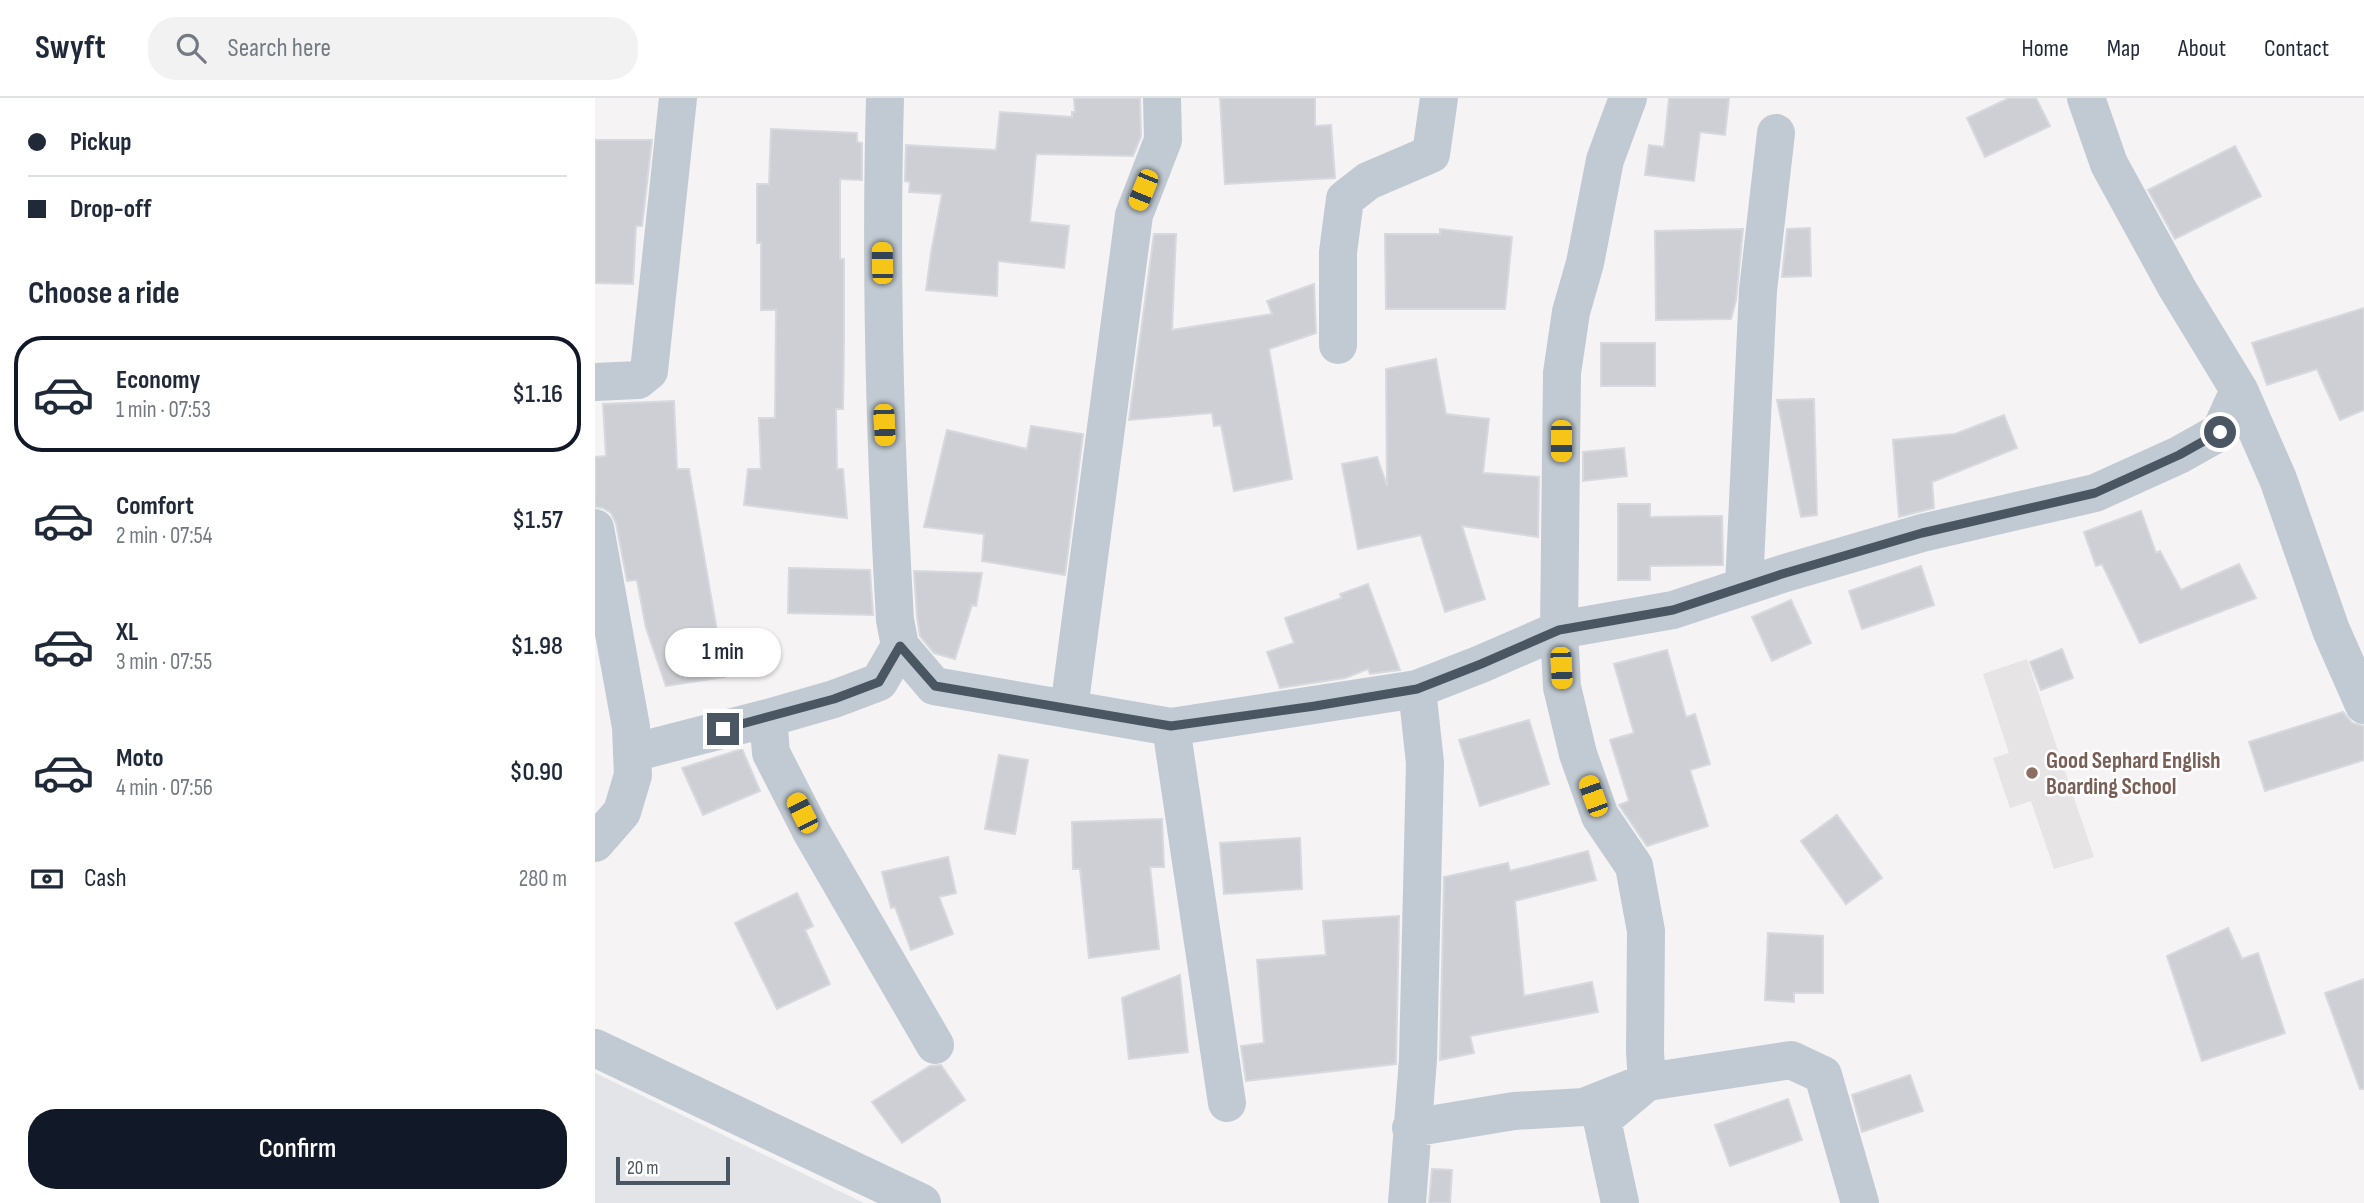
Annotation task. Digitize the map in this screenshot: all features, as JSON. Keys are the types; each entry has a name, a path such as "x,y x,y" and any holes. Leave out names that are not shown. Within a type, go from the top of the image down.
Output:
{"street":[{"path":"595,382 638,380 649,372 678,98"},
{"path":"885,98 882,209 884,425 894,620 900,646 935,686 1171,726 1417,689 1559,630 1673,610 1922,533 2095,493 2179,455 2220,432 2239,390"},
{"path":"1069,709 1134,215 1163,140 1162,98"},
{"path":"1339,345 1339,252 1345,199 1368,181 1431,154 1439,98"},
{"path":"1628,98 1605,160 1585,263 1571,312 1562,373 1559,630 1562,687 1578,754 1600,816 1634,866 1646,931 1647,1082"},
{"path":"2086,98 2109,164 2177,288 2239,390 2278,479 2331,630 2364,705"},
{"path":"1744,586 1758,289 1776,133"},
{"path":"595,528 631,727 633,775 622,812 595,843"},
{"path":"632,752 768,718 834,699 879,682 900,646"},
{"path":"1407,1203 1418,1059 1425,763 1417,689"},
{"path":"768,718 771,753 818,844 935,1045"},
{"path":"1171,726 1227,1102"},
{"path":"595,1048 922,1203"},
{"path":"1411,1128 1514,1111 1584,1107 1647,1082 1791,1060 1823,1075 1860,1203"},
{"path":"1620,1203 1602,1120 1647,1082"}],"shaded area":[{"name":"Good Sephard English Boarding School","path":"2027,659 2094,857 2054,869 2031,801 2010,808 1993,758 2009,753 1983,674"},
{"path":"595,1073 864,1203 595,1203"}],"building":[{"path":"1074,98 1140,98 1141,136 1133,156 1036,154 1030,222 1069,226 1064,268 998,261 997,296 926,290 942,194 909,192 910,182 905,181 906,145 996,150 1000,112 1072,117 1072,112 1075,112"},
{"path":"1220,98 1315,98 1315,126 1331,125 1335,178 1225,184"},
{"path":"1669,98 1729,98 1725,135 1700,132 1694,181 1645,175 1649,145 1664,147"},
{"path":"2009,98 2036,98 2050,126 1985,157 1967,118"},
{"path":"771,129 857,133 857,142 862,143 862,180 840,179 844,339 843,409 836,409 837,469 843,469 847,518 744,505 748,469 761,469 759,418 775,418 776,310 761,310 761,243 757,243 757,184 769,184"},
{"path":"595,140 652,140 642,226 636,226 633,284 595,283"},
{"path":"2235,146 2261,196 2175,239 2148,190"},
{"path":"1810,228 1811,276 1782,277 1787,229"},
{"path":"1440,229 1512,237 1505,309 1386,309 1385,234 1440,234"},
{"path":"1743,229 1736,300 1731,319 1656,320 1655,231"},
{"path":"1154,234 1176,234 1172,330 1272,314 1267,301 1314,284 1316,333 1269,349 1292,479 1234,491 1221,425 1214,426 1212,413 1129,420"},
{"path":"2364,308 2364,410 2340,420 2317,369 2267,385 2252,343"},
{"path":"1601,343 1655,343 1655,386 1601,386"},
{"path":"1436,359 1446,414 1489,419 1483,473 1539,477 1538,537 1462,526 1485,599 1445,612 1421,535 1358,549 1342,464 1377,457 1387,486 1386,369"},
{"path":"1814,399 1817,515 1801,517 1777,400"},
{"path":"674,401 677,469 689,469 725,677 666,686 646,628 637,580 627,581 616,523 611,513 595,507 595,457 606,456 603,404"},
{"path":"2004,415 2017,448 1932,482 1934,508 1899,517 1893,440 1955,434"},
{"path":"1031,426 1083,434 1065,575 982,561 984,534 924,527 947,430 1027,449"},
{"path":"1624,448 1627,476 1583,481 1583,452"},
{"path":"1618,504 1650,504 1650,517 1722,516 1723,565 1650,566 1650,580 1618,580"},
{"path":"2141,511 2156,553 2160,551 2181,590 2239,564 2256,598 2140,643 2102,564 2096,566 2084,532"},
{"path":"1921,566 1934,605 1862,629 1849,591"},
{"path":"789,568 870,570 873,615 788,613"},
{"path":"914,571 982,573 976,606 972,605 955,659 934,653 920,636"},
{"path":"1368,584 1400,670 1370,674 1368,669 1345,678 1280,688 1267,652 1294,643 1285,618 1342,598 1340,594"},
{"path":"1791,600 1811,643 1772,661 1752,617"},
{"path":"2062,649 2073,678 2041,690 2030,662"},
{"path":"1667,650 1686,717 1695,714 1710,764 1690,770 1708,826 1647,846 1619,805 1629,801 1610,740 1634,733 1614,664"},
{"path":"2343,712 2352,723 2364,726 2364,760 2265,791 2249,742"},
{"path":"1529,720 1549,784 1480,806 1459,740"},
{"path":"742,749 760,791 703,815 682,768"},
{"path":"999,755 1028,760 1015,834 985,829"},
{"path":"1837,815 1882,878 1846,904 1801,841"},
{"path":"1162,819 1164,867 1150,867 1159,949 1089,958 1080,869 1073,869 1072,822"},
{"path":"1300,838 1302,889 1224,894 1220,843"},
{"path":"1588,851 1596,880 1515,901 1524,996 1592,982 1598,1012 1470,1036 1474,1053 1440,1060 1444,877 1508,863 1510,871"},
{"path":"948,857 956,893 939,897 953,934 911,950 895,907 891,908 882,872"},
{"path":"797,893 813,926 805,930 830,984 777,1009 735,923"},
{"path":"1399,916 1396,1064 1246,1081 1241,1046 1264,1043 1257,960 1326,955 1323,921"},
{"path":"2228,928 2242,959 2258,953 2285,1033 2202,1061 2167,956"},
{"path":"1768,933 1823,936 1823,993 1794,993 1794,1002 1765,1000"},
{"path":"1180,975 1188,1052 1129,1059 1122,998"},
{"path":"2364,979 2364,1089 2360,1089 2325,993"},
{"path":"941,1065 965,1100 902,1143 872,1102 930,1066"},
{"path":"1910,1075 1923,1111 1862,1132 1852,1095"},
{"path":"1788,1099 1802,1140 1730,1166 1715,1125"},
{"path":"1432,1169 1452,1170 1450,1203 1429,1203"}],"place":[{"name":"Good Sephard English Boarding School","path":"2032,773"}],"route":[{"path":"723,729 834,699 879,682 900,646 935,686 1171,726 1417,689 1559,630 1673,610 1782,574 1922,533 2095,493 2179,455 2220,432"}]}
